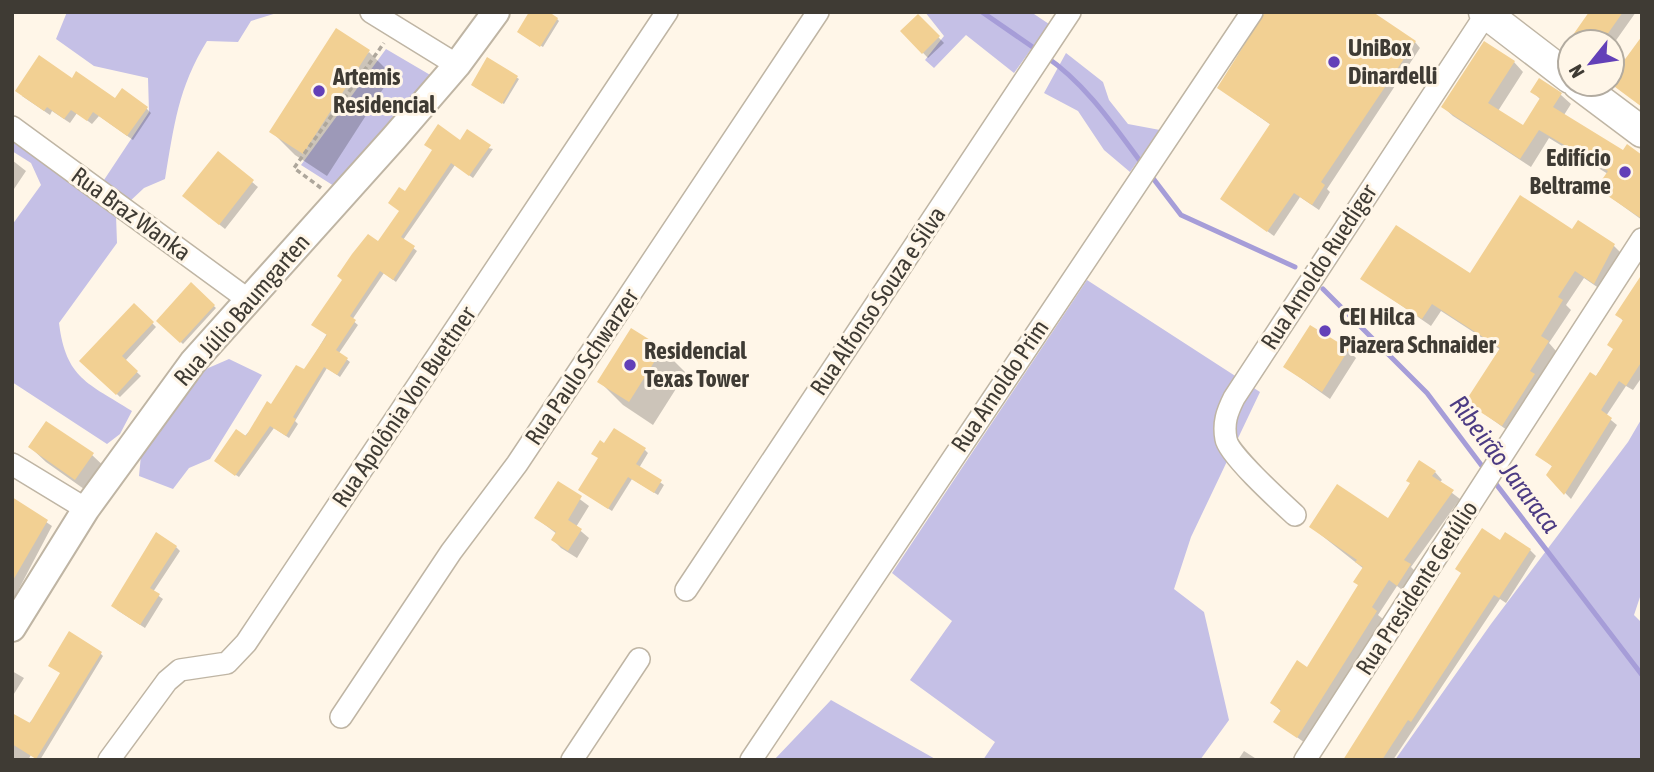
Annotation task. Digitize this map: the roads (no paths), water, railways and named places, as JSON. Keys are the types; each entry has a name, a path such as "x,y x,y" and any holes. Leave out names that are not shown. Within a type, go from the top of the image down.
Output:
{"main road":[{"path":"1485,13 1556,67"},
{"path":"1597,98 1642,132"}],"street":[{"path":"371,12 457,65"},
{"name":"Rua Júlio Baumgarten","path":"12,628 86,509 193,362 457,65 496,12"},
{"name":"Rua Apolônia Von Buettner","path":"109,760 167,681 180,670 227,663 246,643 667,12"},
{"name":"Rua Paulo Schwarzer","path":"341,717 451,552 517,464 818,12"},
{"name":"Rua Alfonso Souza e Silva","path":"686,590 1070,12"},
{"name":"Rua Arnoldo Prim","path":"751,760 1252,12"},
{"name":"Rua Arnoldo Ruediger","path":"1295,514 1275,498 1226,443 1224,419 1241,386 1485,13"},
{"name":"Rua Braz Wanka","path":"12,127 250,301"},
{"name":"Rua Presidente Getúlio","path":"1305,760 1642,239"},
{"path":"12,464 86,509"},
{"path":"572,760 639,659"}],"waterway":[{"name":"Ribeirão Jararaca","path":"982,12 1037,50"},
{"name":"Ribeirão Jararaca","path":"1045,56 1074,79 1143,165"},
{"name":"Ribeirão Jararaca","path":"1149,173 1181,215 1295,267"},
{"name":"Ribeirão Jararaca","path":"1323,289 1427,393 1485,470"},
{"name":"Ribeirão Jararaca","path":"1493,480 1642,675"}],"place":[{"name":"UniBox Dinardelli","path":"1334,62"},
{"name":"Artemis Residencial","path":"319,91"},
{"name":"Edifício Beltrame","path":"1625,172"},
{"name":"CEI Hilca Piazera Schnaider","path":"1325,331"},
{"name":"Residencial Texas Tower","path":"630,365"}]}
